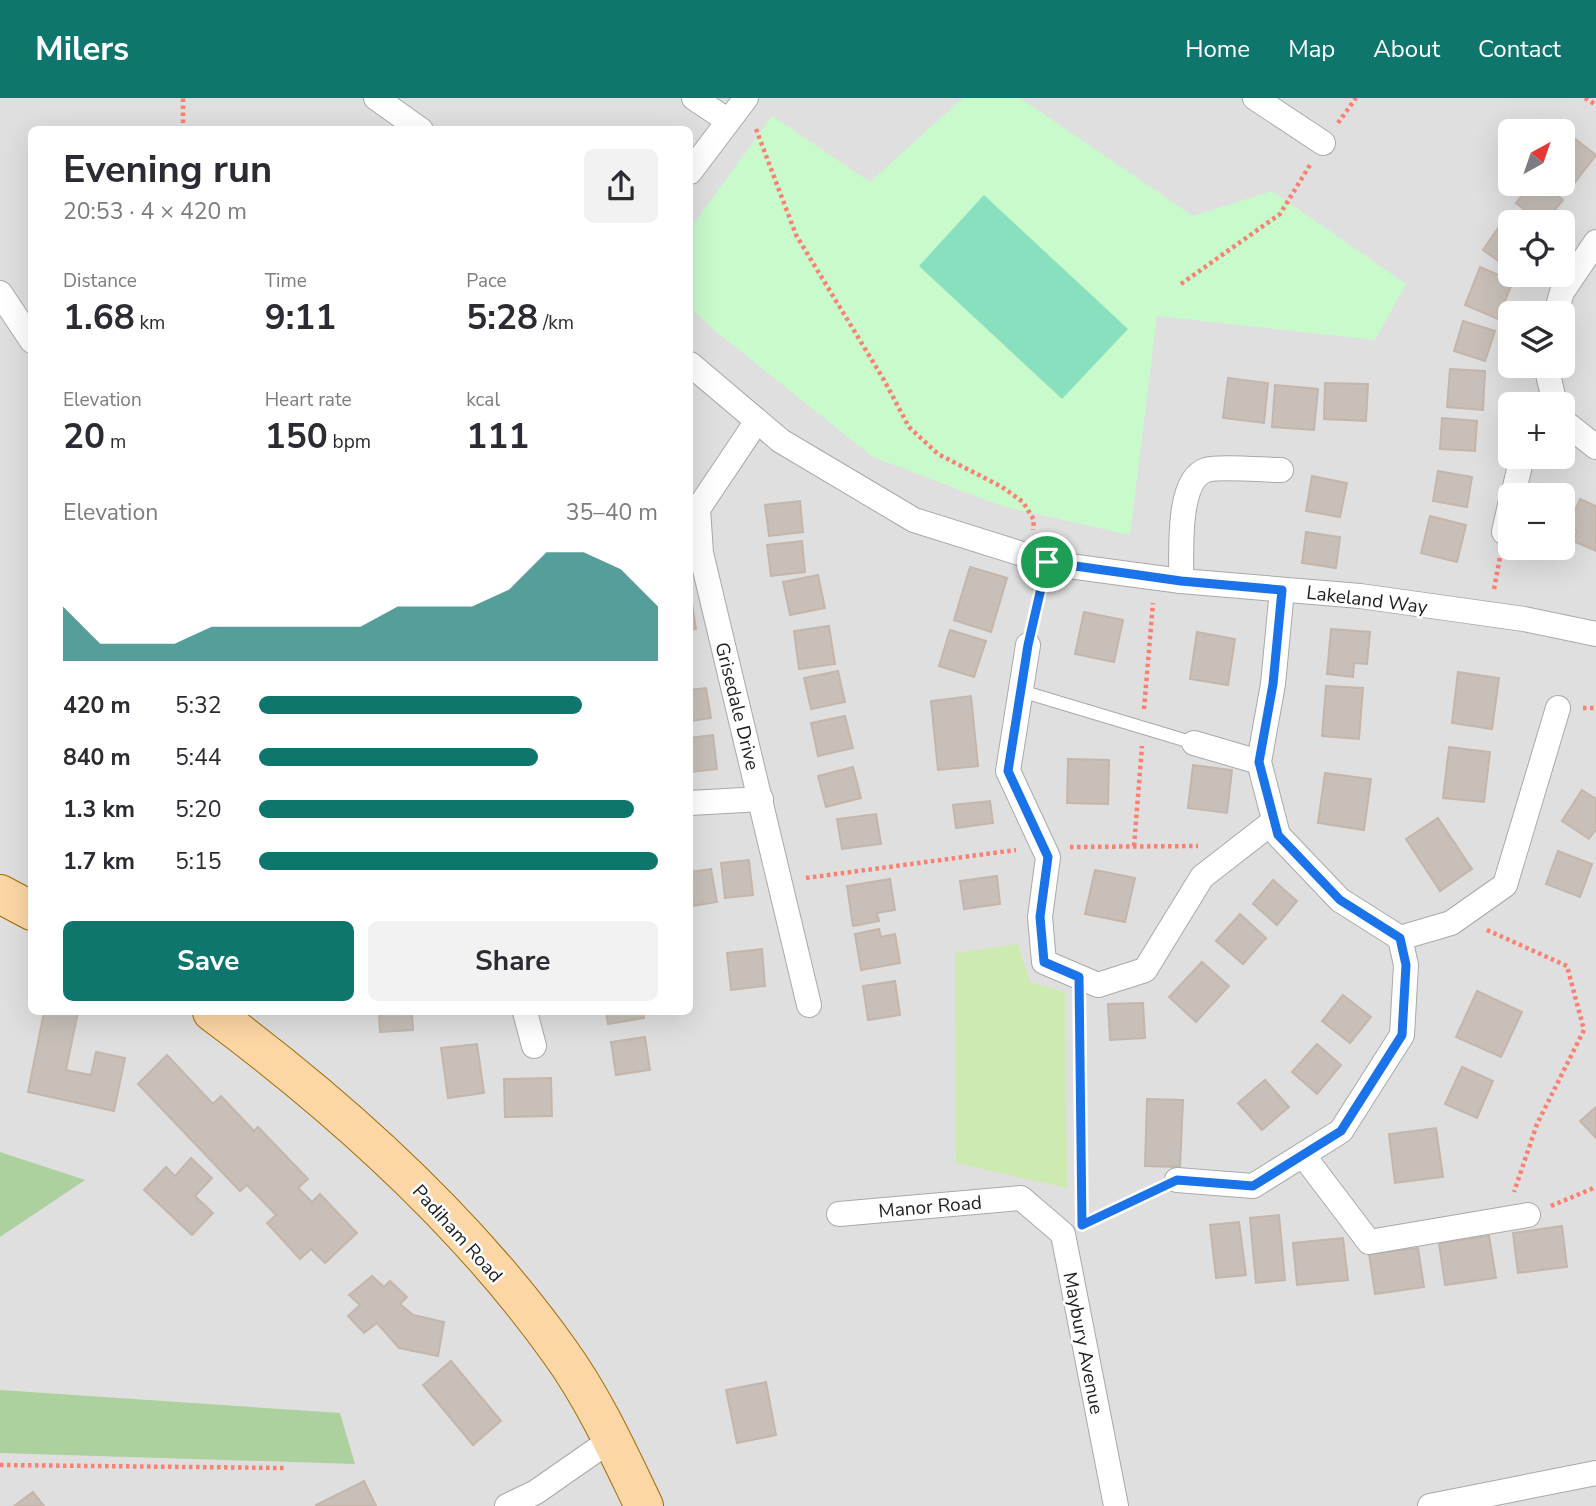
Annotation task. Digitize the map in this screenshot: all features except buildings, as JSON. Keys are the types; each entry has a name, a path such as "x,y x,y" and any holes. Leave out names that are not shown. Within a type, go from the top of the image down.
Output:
{"main road":[{"path":"0,894 28,909"},
{"name":"Padiham Road","path":"216,1015 330,1102 457,1226 561,1352 612,1438 643,1506"}],"street":[{"path":"376,98 415,126"},
{"path":"693,168 737,109 694,98"},
{"path":"1255,98 1323,143"},
{"path":"1559,301 1562,292 1596,242"},
{"path":"0,293 28,335"},
{"name":"Lakeland Way","path":"693,367 781,441 914,520 1038,559 1181,581 1360,596 1490,614 1596,634"},
{"name":"Grisedale Drive","path":"757,421 698,509 695,553 761,799 809,1004"},
{"path":"1575,430 1596,447"},
{"path":"1181,581 1185,502 1190,482 1206,470 1281,470"},
{"path":"1177,1180 1253,1186 1341,1131 1402,1035 1406,965 1400,938 1340,900 1278,835 1274,821 1259,762 1273,684 1282,590"},
{"path":"1028,645 1008,771 1048,857 1040,917 1044,962 1098,985 1146,970 1202,877 1274,821"},
{"path":"1400,938 1451,923 1506,885 1558,708"},
{"path":"1194,743 1259,762"},
{"path":"693,803 761,799"},
{"path":"526,1015 534,1046"},
{"path":"1303,1155 1369,1242 1517,1217"},
{"name":"Manor Road","path":"839,1214 1021,1198"},
{"name":"Maybury Avenue","path":"1021,1198 1063,1234 1116,1506"},
{"path":"507,1506 536,1492 612,1438"},
{"path":"1430,1506 1596,1473"}],"lane":[{"path":"1021,691 1194,743"}],"path":[{"path":"183,98 183,126"},
{"path":"1585,98 1596,105"},
{"path":"737,109 754,122 796,235 884,380 909,428 938,454 1002,487 1023,502 1034,520 1038,559 1028,645"},
{"path":"1181,284 1280,214 1323,143"},
{"path":"1490,614 1499,560"},
{"path":"780,881 1044,847 1241,846"},
{"path":"1460,918 1567,966 1584,1030 1537,1124 1517,1217"},
{"path":"1079,977 1082,1225 1177,1180"},
{"path":"1517,1217 1596,1187"},
{"path":"0,1465 284,1468"}],"shaded area":[{"path":"0,98 1596,98 1596,1506 0,1506"}],"green space":[{"path":"963,98 1020,98 1193,216 1272,191 1406,284 1375,340 1157,316 1130,535 1002,506 873,457 713,329 693,310 693,225 772,116 870,182"},
{"path":"984,195 1128,329 1062,399 919,266"},
{"path":"1018,944 1030,982 1065,992 1067,1188 956,1163 955,953"},
{"path":"0,1152 85,1180 0,1237"},
{"path":"0,1390 340,1413 355,1464 0,1453"}],"route":[{"path":"1047,562 1181,581 1282,590 1273,684 1259,762 1278,835 1340,900 1400,938 1406,965 1402,1035 1341,1131 1253,1186 1177,1180 1082,1225 1079,977 1044,962 1040,917 1048,857 1008,771 1028,645 1047,562"}]}
